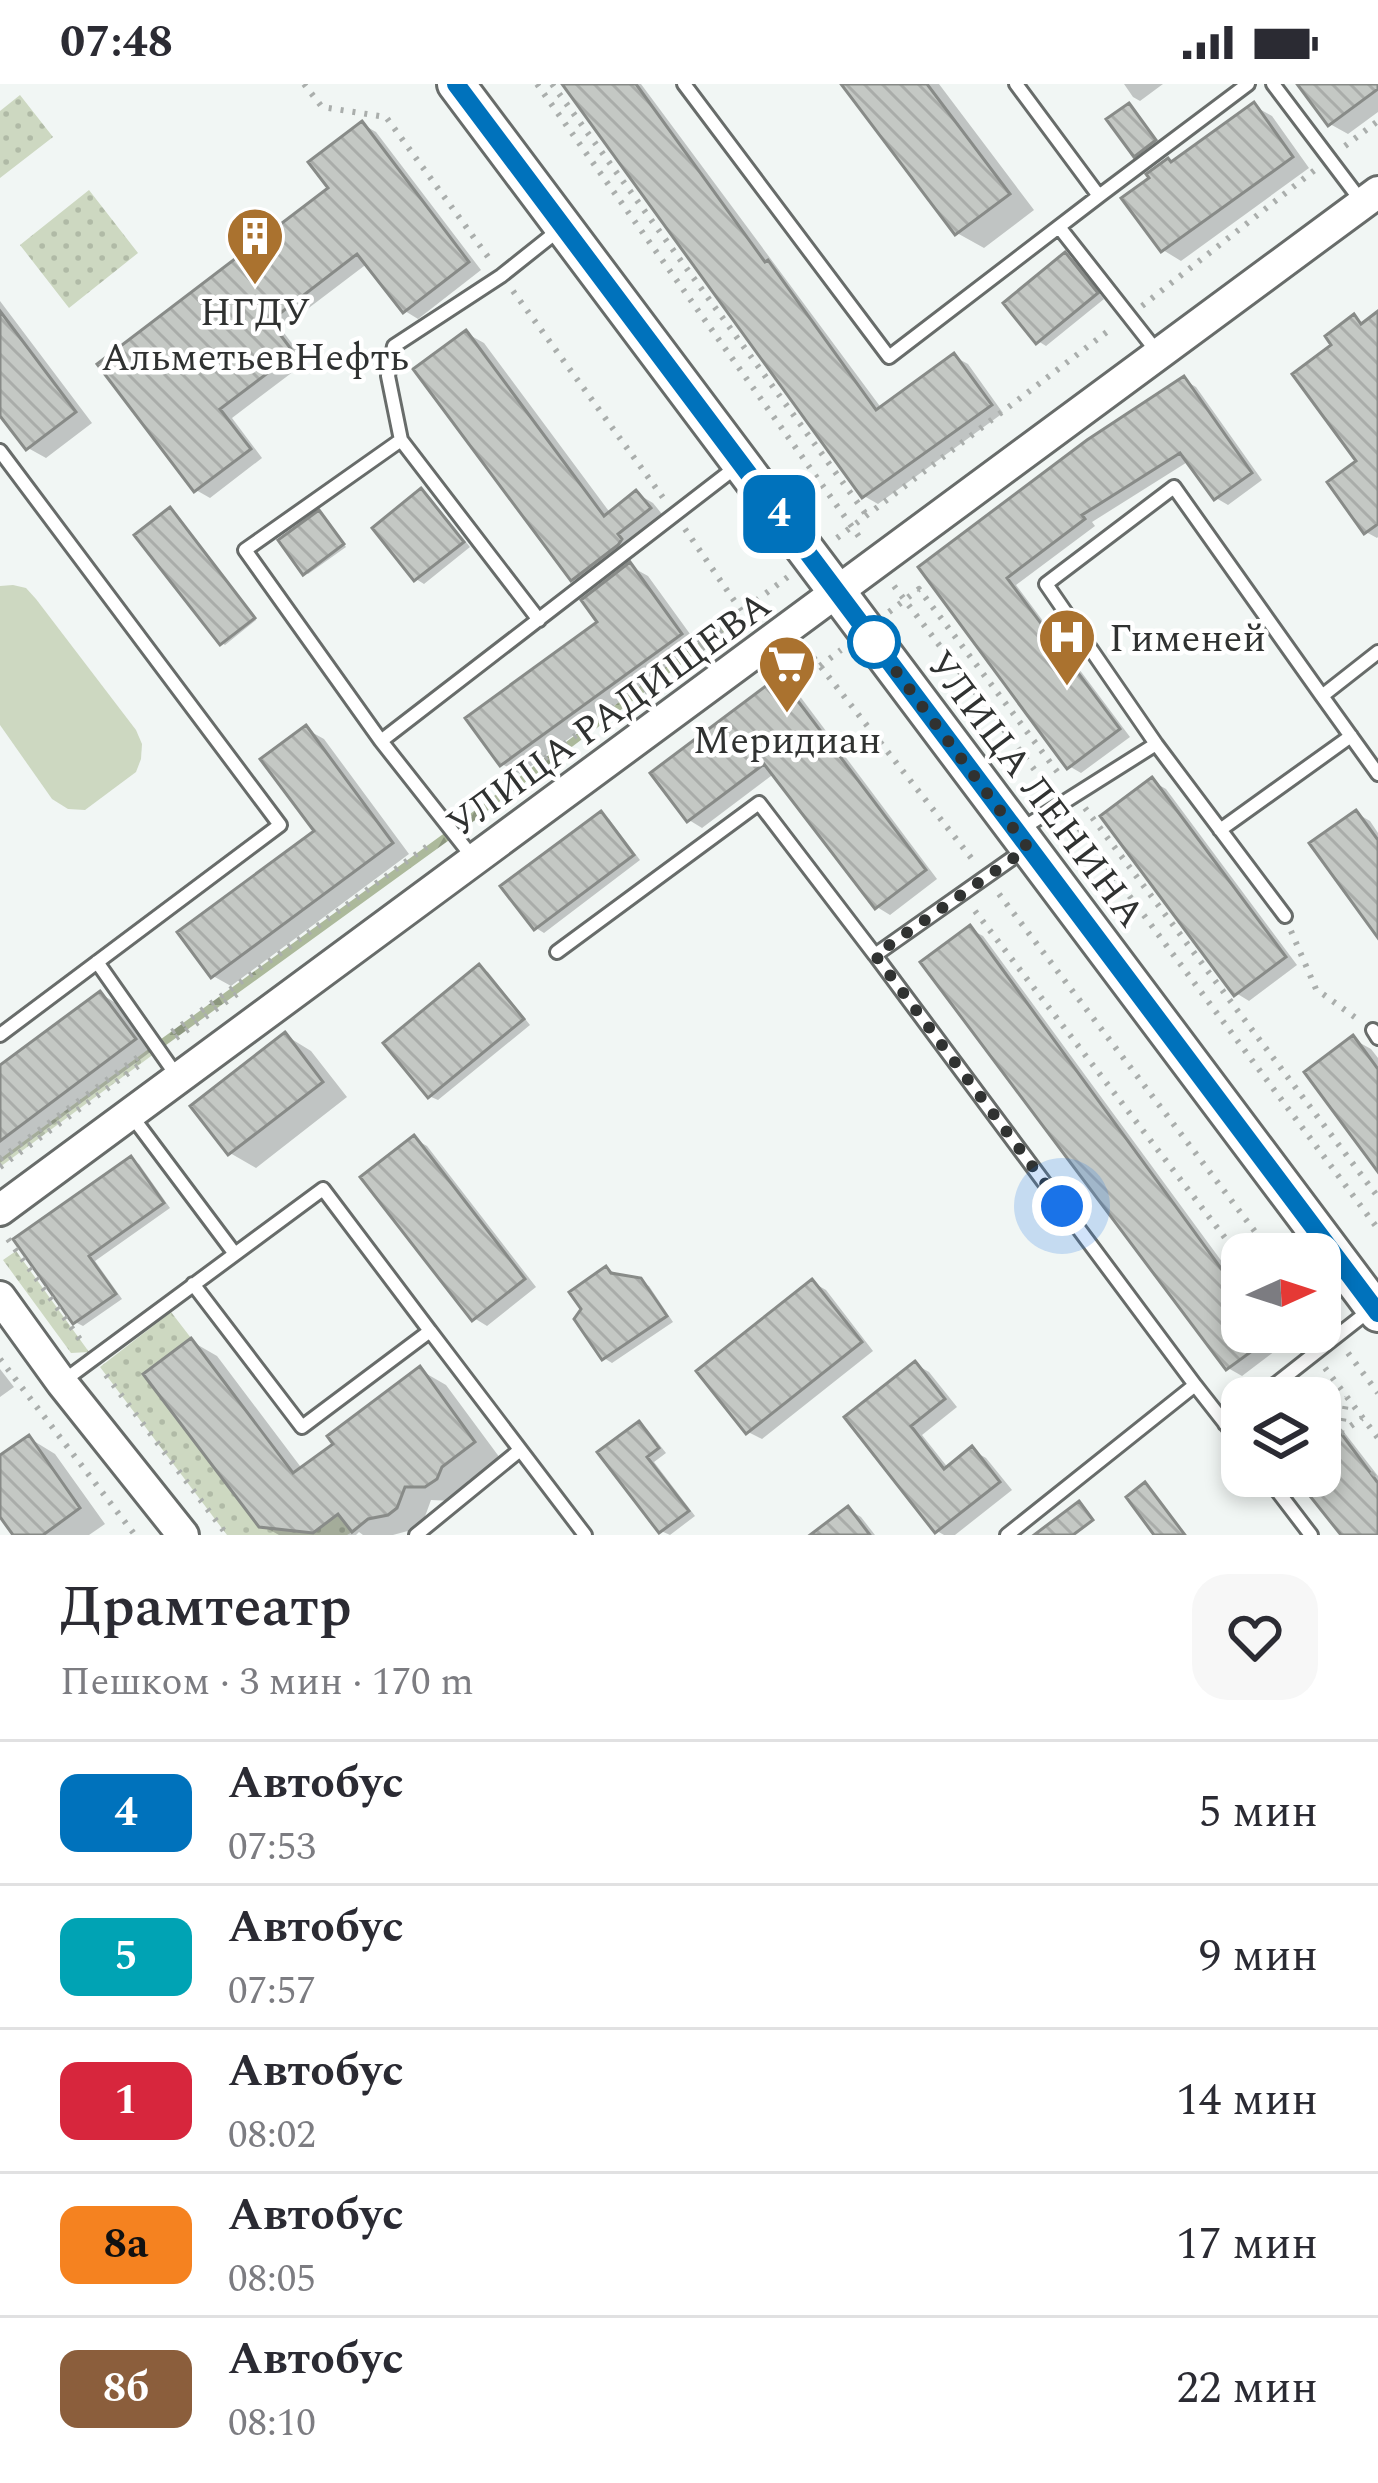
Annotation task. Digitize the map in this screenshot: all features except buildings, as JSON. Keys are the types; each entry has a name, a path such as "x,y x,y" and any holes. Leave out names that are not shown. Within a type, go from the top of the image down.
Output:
{"main road":[{"name":"УЛИЦА ЛЕНИНА","path":"456,84 1376,1310"}],"street":[{"name":"УЛИЦА РАДИЩЕВА","path":"0,1210 1370,198"},
{"path":"0,1297 184,1535"}],"lane":[{"path":"684,84 889,357 1248,84"},
{"path":"1016,84 1099,196"},
{"path":"1274,84 1370,198"},
{"path":"539,620 401,440 388,376 394,346 501,276 563,227"},
{"path":"1059,227 1158,354"},
{"path":"401,440 245,550 381,741 475,860"},
{"path":"0,452 280,825 0,1035"},
{"path":"381,741 740,464"},
{"path":"1285,916 1156,744 1046,584 1174,487 1378,774"},
{"path":"1322,696 1378,652"},
{"path":"1220,830 1351,736"},
{"path":"875,955 986,877 1061,804 1156,744"},
{"path":"556,952 759,803 1221,1419"},
{"path":"98,962 179,1078"},
{"path":"131,1114 235,1254"},
{"path":"62,1382 323,1189 585,1535"},
{"path":"193,1284 302,1427 430,1331"},
{"path":"1285,1377 1376,1310"},
{"path":"1007,1535 1195,1385"},
{"path":"416,1535 520,1450"},
{"path":"1282,1497 1311,1535"}],"path":[{"path":"304,84 322,107 386,116 743,613"},
{"path":"537,84 851,526 868,517 553,84"},
{"path":"1378,1197 919,589 905,600 1378,1229"},
{"path":"0,1159 768,593"},
{"path":"802,644 1256,1233"},
{"path":"962,894 1221,1233"},
{"path":"1285,916 1316,989 1375,1034"},
{"path":"0,1249 9,1242 227,1535"},
{"path":"1314,1354 1378,1438"},
{"path":"0,1359 135,1535"},
{"path":"1347,1397 1341,1433 1363,1417"}],"green space":[{"path":"20,95 53,137 0,178 0,111"},
{"path":"89,190 138,253 69,308 20,245"},
{"path":"0,586 26,588 36,599 142,744 136,772 85,810 68,809 52,799 0,725"},
{"path":"738,613 741,619 458,833 454,826"},
{"path":"446,832 452,838 162,1048 157,1042"},
{"path":"154,1045 158,1051 0,1167 0,1159"},
{"path":"16,1251 89,1352 71,1353 3,1260"},
{"path":"171,1312 191,1338 143,1374 258,1526 313,1533 338,1514 352,1532 347,1535 227,1535 100,1367"}],"bus line":[{"name":"4","path":"456,84 1378,1313"}],"place":[{"name":"НГДУ АльметьевНефть","path":"255,287"},
{"name":"Гименей","path":"1067,688"},
{"name":"Меридиан","path":"787,715"}],"route":[{"path":"874,642 866,631 1028,848 875,955 1062,1206"}]}
